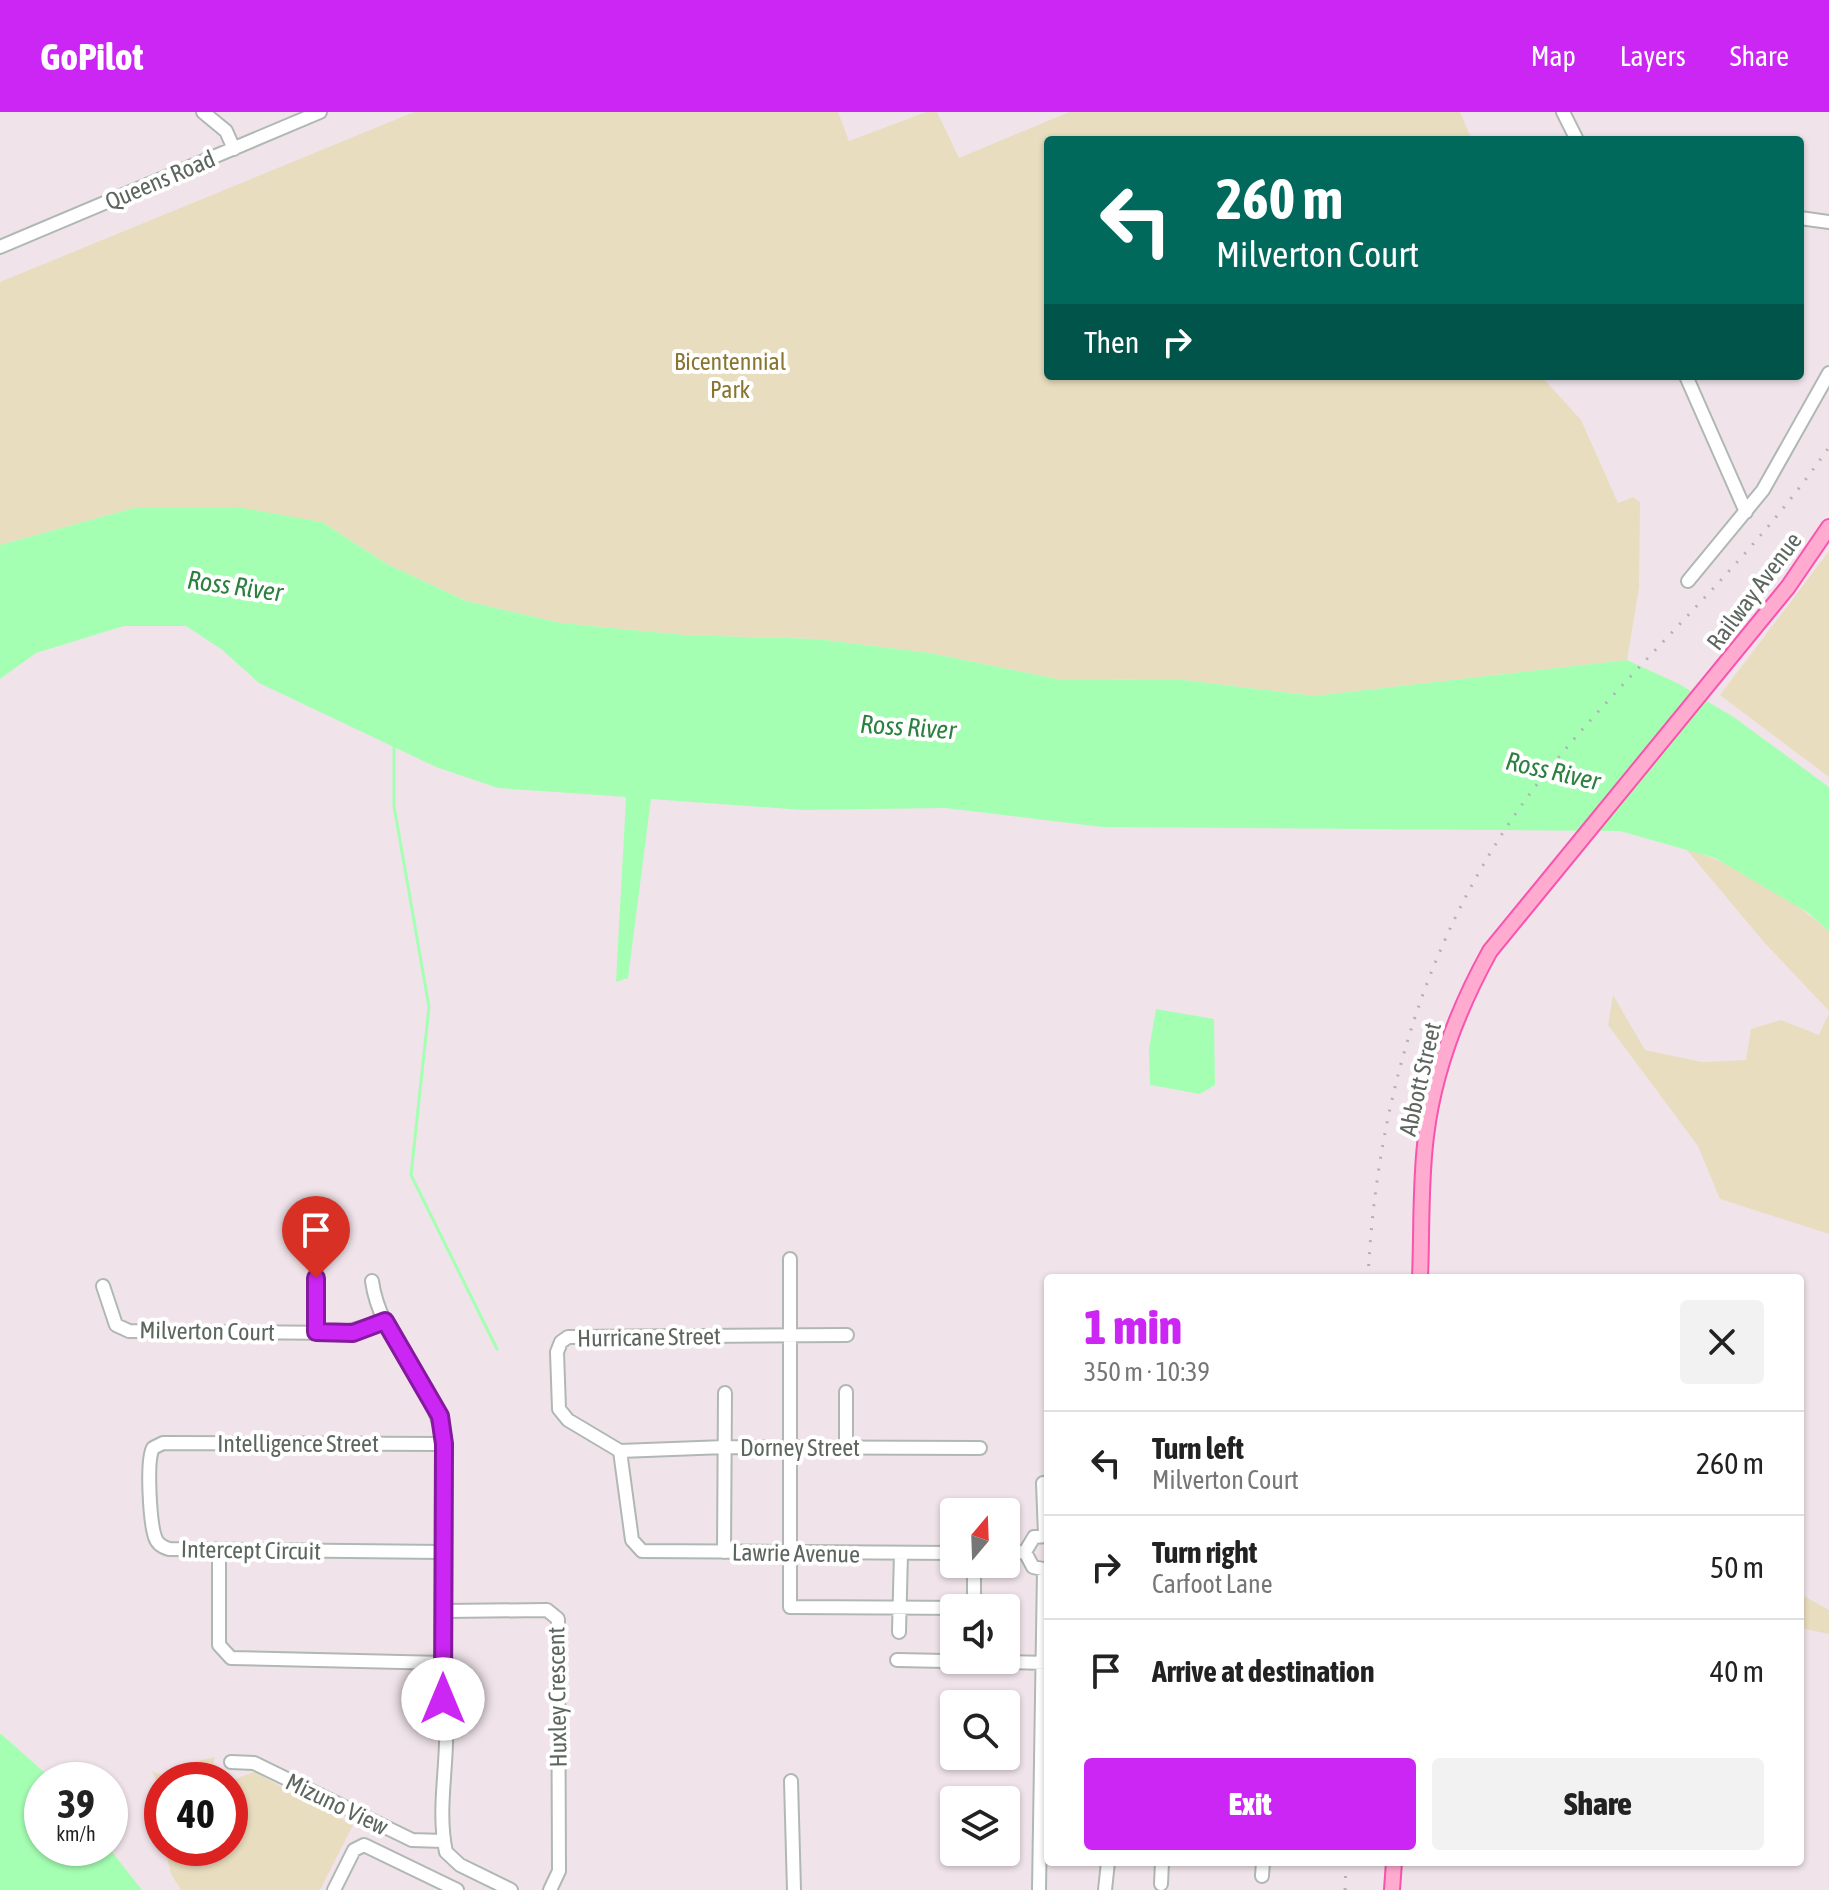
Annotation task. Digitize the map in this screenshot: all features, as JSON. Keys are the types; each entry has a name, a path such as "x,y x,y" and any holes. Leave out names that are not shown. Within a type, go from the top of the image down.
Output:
{"main road":[{"name":"Railway Avenue","path":"1523,910 1788,587 1829,527"},
{"name":"Abbott Street","path":"1420,1274 1426,1136 1449,1034 1490,951 1523,910"},
{"path":"1392,1890 1394,1866"}],"street":[{"path":"203,112 226,131 234,149"},
{"name":"Queens Road","path":"0,247 320,112"},
{"path":"1563,112 1575,136"},
{"path":"1804,219 1829,222"},
{"path":"1688,581 1763,490 1829,373"},
{"path":"1688,380 1746,512"},
{"path":"790,1259 790,1607 940,1608"},
{"path":"316,1278 316,1332"},
{"path":"372,1281 376,1303 385,1321 440,1416 444,1444 443,1699 448,1724 442,1779 444,1841 451,1859 511,1890"},
{"name":"Milverton Court","path":"103,1286 116,1325 129,1331 353,1333 385,1321"},
{"name":"Hurricane Street","path":"620,1451 568,1420 559,1409 557,1352 564,1339 575,1335 790,1335"},
{"path":"790,1335 847,1335"},
{"path":"846,1392 846,1448"},
{"path":"724,1552 725,1393"},
{"name":"Intelligence Street","path":"153,1448 163,1443 444,1444"},
{"name":"Dorney Street","path":"620,1451 725,1447 980,1448"},
{"name":"Intercept Circuit","path":"153,1448 149,1461 157,1542 169,1549 443,1552"},
{"name":"Lawrie Avenue","path":"620,1451 631,1534 638,1548 654,1553 940,1553"},
{"path":"1043,1483 1044,1496"},
{"path":"1025,1552 1034,1537 1044,1535"},
{"path":"219,1550 219,1645 231,1658 443,1663"},
{"path":"1020,1552 1025,1552"},
{"path":"1025,1552 1029,1563 1044,1569"},
{"path":"899,1632 901,1553"},
{"name":"Huxley Crescent","path":"445,1611 547,1610 558,1619 559,1871 550,1890"},
{"path":"897,1660 940,1661"},
{"path":"1020,1663 1044,1663"},
{"name":"Mizuno View","path":"248,1763 412,1840 444,1841"},
{"path":"791,1781 794,1890"},
{"path":"1039,1890 1044,1792"},
{"path":"334,1890 351,1856 360,1846 372,1847 457,1890"},
{"path":"1105,1890 1108,1866"},
{"path":"1161,1884 1162,1866"},
{"path":"1262,1876 1263,1866"}],"green space":[{"name":"Bicentennial Park","path":"414,112 838,112 849,141 926,112 937,112 959,158 1069,112 1460,112 1470,136 1044,136 1044,380 1545,380 1581,420 1618,503 1633,497 1640,502 1639,588 1627,660 1314,696 1184,680 1057,679 930,653 817,639 684,635 561,623 466,601 387,564 322,522 134,508 0,545 0,282"},
{"path":"1829,551 1829,777 1720,695"},
{"path":"1686,849 1724,863 1762,883 1829,931 1829,1011 1763,941"},
{"path":"1613,995 1645,1050 1702,1062 1746,1060 1751,1029 1781,1020 1819,1035 1829,1013 1829,1234 1720,1199 1698,1146 1608,1025"},
{"path":"1804,1596 1829,1610 1829,1634 1804,1629"},
{"path":"215,1757 214,1762 198,1762"},
{"path":"254,1772 353,1825 320,1890 181,1890 171,1874 169,1866 248,1866 248,1774"}],"water":[{"name":"Ross River","path":"237,507 322,522 387,564 466,601 561,623 684,635 817,639 930,653 1057,679 1184,680 1314,696 1627,660 1679,684 1735,718 1829,787 1829,931 1807,912 1715,858 1620,831 1102,827 945,808 803,810 651,799 628,978 616,982 626,797 498,788 436,767 259,683 221,649 186,626 124,626 36,653 0,679 0,545 134,508"},
{"path":"1156,1009 1214,1019 1215,1085 1200,1094 1150,1085 1149,1049"},
{"path":"0,1733 33,1762 24,1762 24,1866 123,1866 142,1890 0,1890"}],"waterway":[{"path":"394,745 394,806 429,1007 411,1175 497,1349"}],"railway":[{"path":"1368,1274 1384,1137 1400,1069 1420,1002 1446,937 1478,875 1515,815 1558,758 1766,529 1829,447"},
{"path":"1345,1890 1346,1866"}],"route":[{"path":"316,1278 316,1332 353,1333 385,1321 440,1416 444,1444 443,1699"}]}
